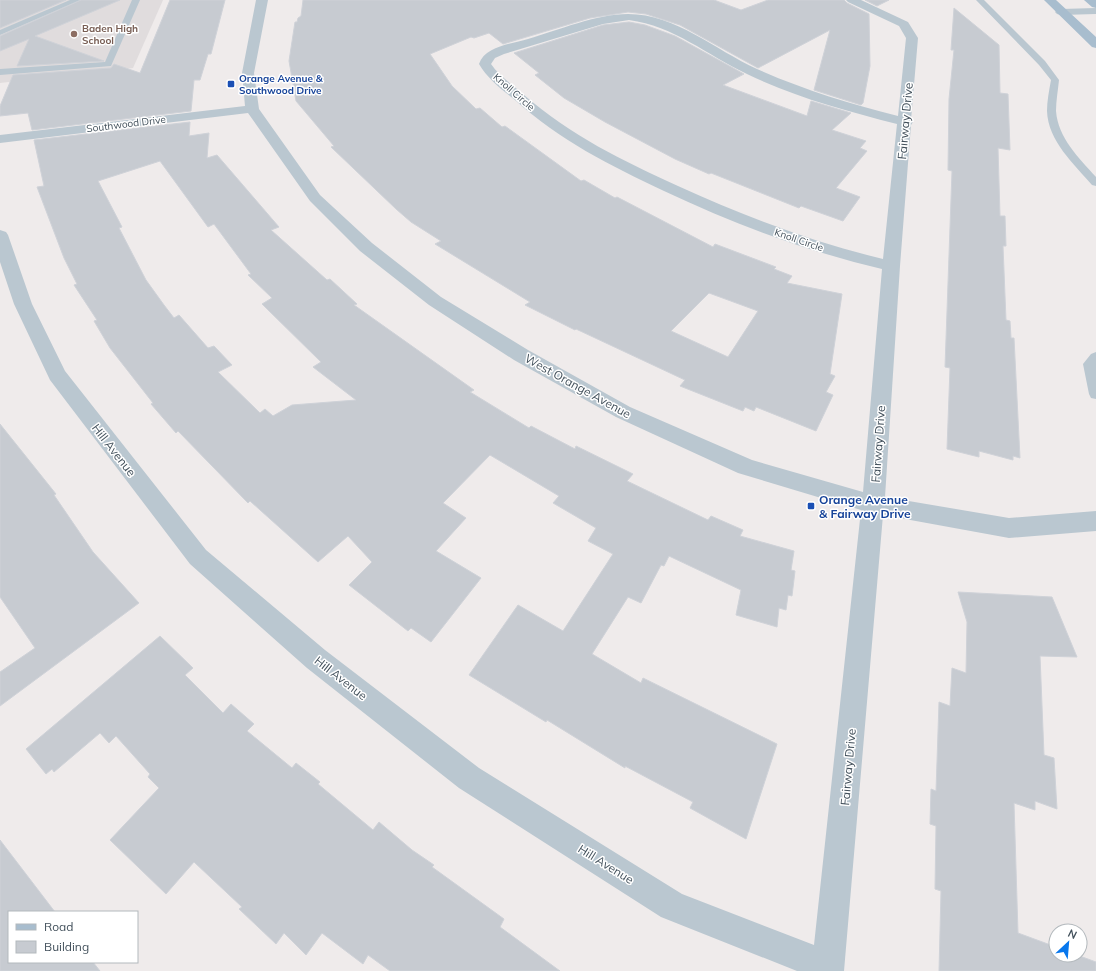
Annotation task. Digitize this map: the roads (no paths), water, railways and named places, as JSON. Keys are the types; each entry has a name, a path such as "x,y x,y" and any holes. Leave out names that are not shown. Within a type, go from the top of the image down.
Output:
{"main road":[{"path":"1050,0 1096,44"},
{"path":"1090,0 1096,5"}],"street":[{"name":"West Orange Avenue","path":"262,0 248,73 252,109 315,198 366,247 435,301 521,355 623,412 746,467 873,504 1009,528 1096,521"},
{"name":"Fairway Drive","path":"828,969 873,504 912,38 904,24 852,0"},
{"path":"1062,12 1096,12"},
{"name":"Knoll Circle","path":"892,266 844,255 801,242 744,221 621,165 560,130 519,98 488,69 486,64 487,59 492,54 583,26 615,18 644,19 670,26 722,56 786,85 820,98 906,122"},
{"name":"Southwood Drive","path":"0,139 252,109"},
{"name":"Hill Avenue","path":"0,235 23,304 56,376 198,557 316,659 469,778 672,906 828,969"}],"lane":[{"path":"0,33 76,0"},
{"path":"0,72 108,64 136,0"},
{"path":"980,0 1042,63 1056,80 1052,113 1055,130 1066,150 1096,183"},
{"path":"1096,357 1090,364 1096,394"}],"place":[{"name":"Baden High School","path":"74,34"},
{"name":"Orange Avenue & Southwood Drive","path":"231,84"},
{"name":"Orange Avenue & Fairway Drive","path":"811,506"}]}
